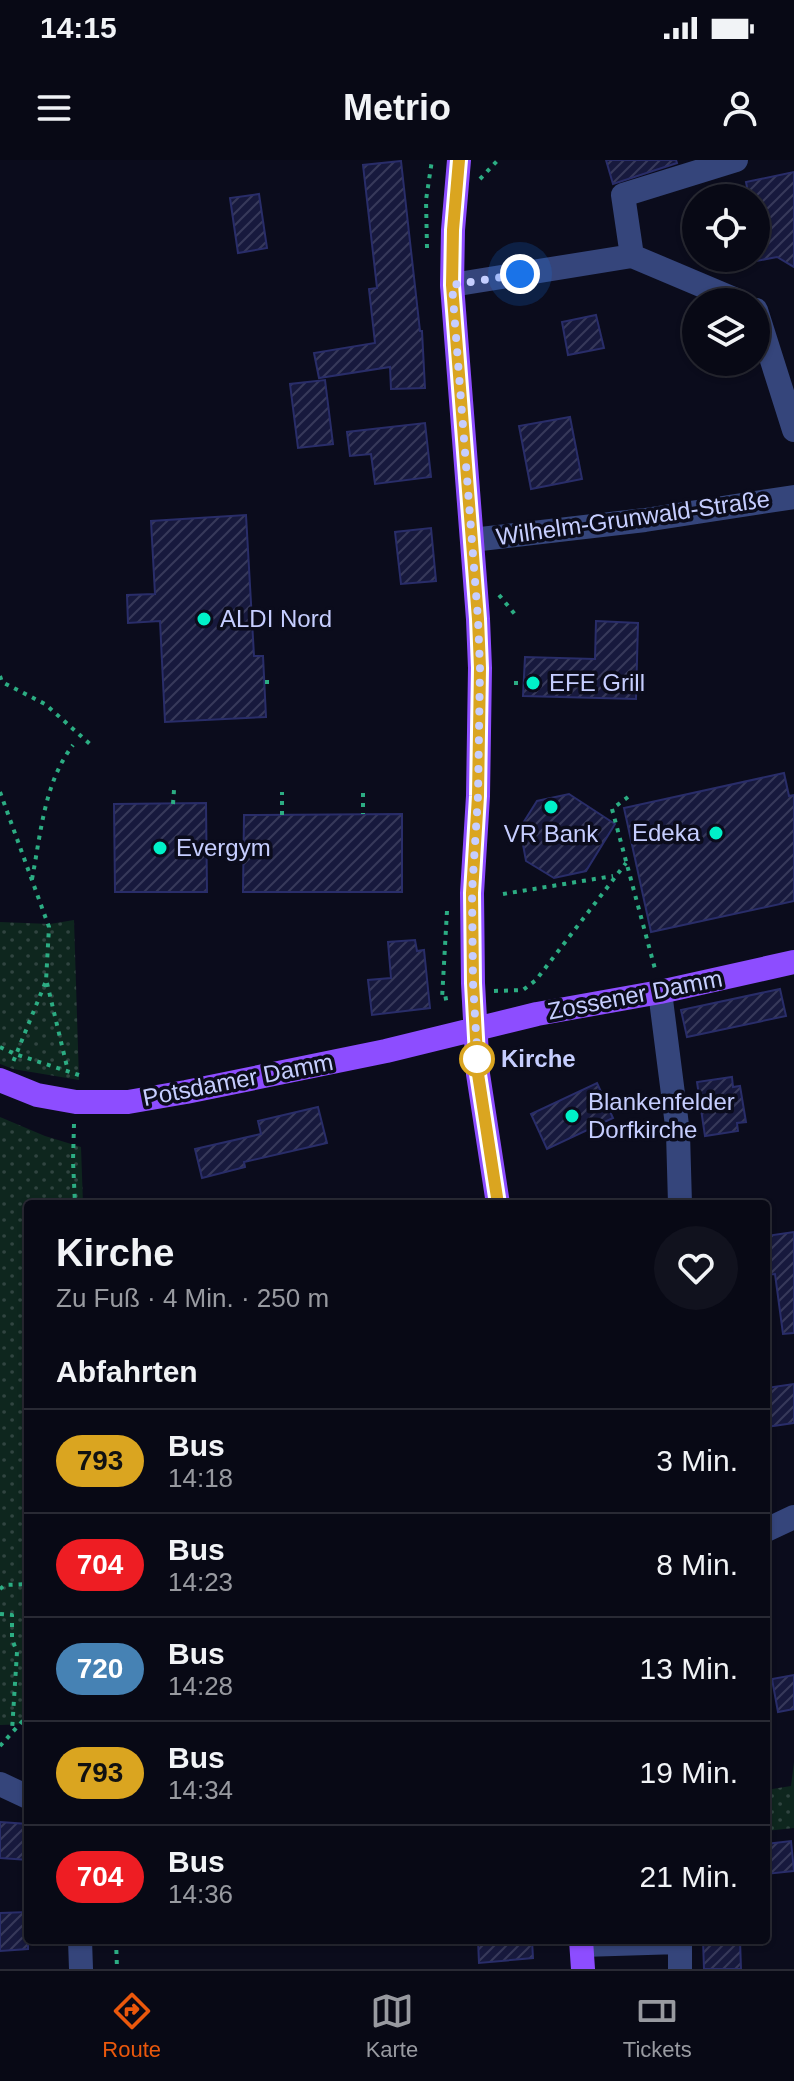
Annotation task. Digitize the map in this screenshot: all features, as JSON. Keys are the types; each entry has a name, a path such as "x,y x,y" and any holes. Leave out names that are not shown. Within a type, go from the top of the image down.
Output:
{"main road":[{"path":"459,160 452,285 480,668 478,796 472,893 475,1029 481,1099 497,1200"},
{"name":"Zossener Damm","path":"475,1029 794,962"},
{"name":"Potsdamer Damm","path":"4,1081 37,1095 76,1102 128,1102 386,1051 475,1029"}],"street":[{"path":"632,256 623,195 736,160"},
{"path":"452,285 632,256 708,288"},
{"path":"770,354 794,430"},
{"name":"Wilhelm-Grunwald-Straße","path":"472,540 645,520 794,497"},
{"path":"660,992 678,1133 680,1200"},
{"path":"770,1528 794,1517"},
{"path":"0,1784 24,1795"},
{"path":"80,1944 81,1969"},
{"path":"582,1951 651,1944"},
{"path":"680,1944 680,1969"}],"path":[{"path":"428,255 426,200 432,160"},
{"path":"0,676 2,682 45,704 90,744"},
{"path":"265,682 275,682"},
{"path":"514,683 524,683"},
{"path":"32,880 50,784 73,745"},
{"path":"173,804 174,790"},
{"path":"0,792 49,927 46,981 68,1071"},
{"path":"282,792 282,815"},
{"path":"363,793 363,814"},
{"path":"628,797 612,809 660,992"},
{"path":"523,990 536,980 626,863"},
{"path":"503,894 616,876"},
{"path":"442,999 447,908"},
{"path":"4,1081 46,981"},
{"path":"0,1047 79,1075"},
{"path":"75,1200 76,1102"},
{"path":"0,1589 5,1585 24,1584"},
{"path":"0,1614 12,1615 12,1639 17,1652 12,1731"},
{"path":"0,1746 24,1719"},
{"path":"116,1944 117,1969"}],"green space":[{"path":"74,920 79,1080 0,1064 0,922 50,924"},
{"path":"0,1117 81,1147 83,1200 24,1200 24,1724 0,1725"},
{"path":"794,1762 794,1828 770,1831 770,1789 791,1786"}],"building":[{"path":"606,160 676,160 677,163 613,184"},
{"path":"401,161 422,331 425,388 391,389 390,367 319,378 314,353 375,343 369,289 377,288 363,165"},
{"path":"794,172 794,267 777,257 770,258 770,184 746,182"},
{"path":"259,194 267,248 238,253 230,198"},
{"path":"596,315 604,348 568,355 562,322"},
{"path":"325,380 333,444 298,448 290,384"},
{"path":"570,417 582,479 531,489 519,426"},
{"path":"425,423 431,477 375,484 371,454 350,456 347,432"},
{"path":"246,515 254,656 263,656 266,717 165,722 160,621 128,623 127,595 155,594 151,521"},
{"path":"431,528 436,581 401,584 395,532"},
{"path":"596,621 638,623 636,699 523,696 525,657 595,659"},
{"path":"784,773 789,796 794,795 794,901 651,932 624,808"},
{"path":"569,794 615,824 586,871 554,878 526,861 520,828 537,801"},
{"path":"206,803 207,892 115,892 114,804"},
{"path":"402,814 402,892 243,892 244,815"},
{"path":"415,940 417,951 424,950 430,1008 372,1015 368,980 391,978 388,942"},
{"path":"780,989 786,1016 687,1037 681,1010"},
{"path":"732,1077 733,1087 740,1086 746,1122 737,1123 738,1131 705,1136 697,1082"},
{"name":"Blankenfelder Dorfkirche","path":"597,1083 613,1118 547,1149 531,1114"},
{"path":"318,1107 327,1143 244,1162 245,1167 202,1178 195,1149 261,1134 258,1121"},
{"path":"794,1232 794,1333 783,1334 775,1274 770,1275 770,1235"},
{"path":"794,1384 794,1423 770,1426 770,1387"},
{"path":"794,1675 794,1709 778,1712 772,1679"},
{"path":"0,1822 24,1824 24,1860 0,1858"},
{"path":"791,1841 794,1871 770,1874 770,1844"},
{"path":"24,1912 24,1944 28,1944 28,1949 0,1951 0,1913"},
{"path":"478,1944 532,1944 533,1958 479,1963"},
{"path":"703,1944 740,1944 741,1969 704,1969"}],"bus line":[{"name":"793","path":"459,160 452,285 480,668 478,796 472,893 473,983 478,1074 497,1200"}],"place":[{"name":"ALDI Nord","path":"204,619"},
{"name":"EFE Grill","path":"533,683"},
{"name":"VR Bank","path":"551,807"},
{"name":"Edeka","path":"716,833"},
{"name":"Evergym","path":"160,848"},
{"name":"Kirche","path":"477,1059"},
{"name":"Blankenfelder Dorfkirche","path":"572,1116"}],"route":[{"path":"477,1059 478,1065 472,893 478,796 480,668 452,285 520,274"}]}
